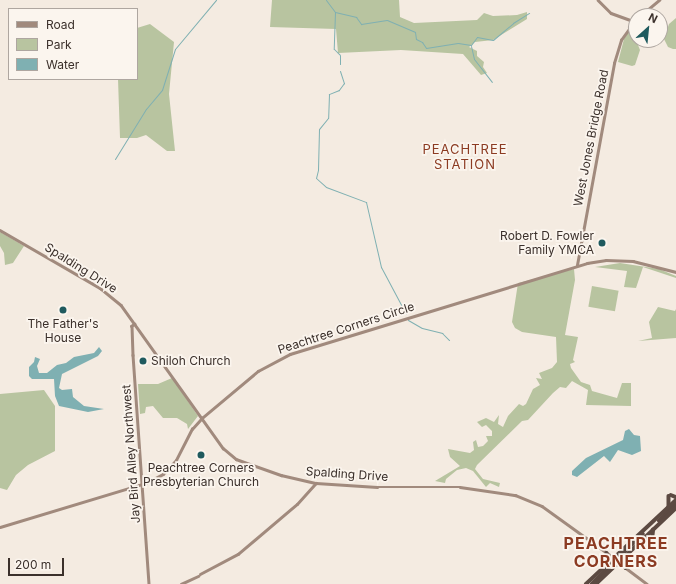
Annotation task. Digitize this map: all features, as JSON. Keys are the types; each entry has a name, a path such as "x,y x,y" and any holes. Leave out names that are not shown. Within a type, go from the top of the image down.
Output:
{"highway":[{"path":"668,507 670,496 676,497"},
{"path":"592,584 648,526 676,500"},
{"path":"643,539 652,540 655,528 676,504"},
{"path":"586,584 608,563 624,556 676,508"},
{"path":"607,553 608,563"},
{"path":"624,556 626,568"},
{"path":"596,584 616,560"}],"street":[{"path":"598,0 611,13 628,18"},
{"path":"650,8 659,0"},
{"name":"West Jones Bridge Road","path":"577,265 614,62 620,40 628,29"},
{"name":"Spalding Drive","path":"0,230 109,294 135,324 223,448 236,459 281,475 316,483 377,487 460,487 515,496 542,506 647,584"},
{"name":"Peachtree Corners Circle","path":"0,527 142,484 163,474 170,467 192,429 202,418 258,371 290,354 577,265 606,260 626,260 646,262 676,272"},
{"name":"Jay Bird Alley Northwest","path":"135,324 132,326 133,355 149,584"},
{"path":"181,584 238,554 297,504 316,483"}],"green space":[{"path":"272,0 399,0 400,17 414,23 477,20 484,13 493,16 517,15 527,12 527,19 493,40 475,42 469,47 477,51 477,56 484,62 483,67 487,73 481,75 463,54 401,50 338,53 336,29 270,27"},
{"path":"676,18 676,49 668,47 669,24"},
{"path":"150,24 174,42 169,94 175,151 167,151 146,135 137,138 120,138 118,80 138,80 138,28"},
{"path":"628,33 628,48 639,48 640,50 635,65 632,66 618,62 624,39"},
{"path":"0,232 24,246 13,263 5,265 4,253 0,246"},
{"path":"620,263 659,269 676,276 676,278 643,267 636,288 624,287 627,271 595,267"},
{"path":"574,269 575,280 565,335 578,337 573,360 575,362 570,364 571,368 581,382 590,385 592,391 617,398 622,383 631,383 631,406 586,405 588,390 572,381 566,388 560,387 553,393 528,420 522,421 477,465 475,469 483,479 500,483 499,487 490,483 486,487 473,471 466,468 457,470 446,479 445,483 435,481 460,466 450,457 448,449 470,453 474,450 473,442 476,440 478,447 483,446 488,441 486,436 492,436 492,431 486,425 482,427 477,422 486,418 494,422 499,415 498,424 503,427 508,416 519,404 523,406 526,404 533,389 540,385 536,378 542,379 539,373 552,368 557,362 556,337 522,332 515,328 512,322 518,283"},
{"path":"592,286 619,291 615,311 588,307"},
{"path":"658,307 675,311 676,309 676,338 638,341 652,338 649,322"},
{"path":"172,378 198,416 188,429 187,424 177,418 163,418 153,406 146,407 145,413 140,414 138,384 158,384"},
{"path":"44,390 55,406 55,451 28,465 16,475 7,490 0,488 0,394"}],"water":[{"path":"99,347 102,351 98,356 62,374 59,388 62,390 72,389 73,397 84,406 104,409 88,412 59,406 55,396 54,379 32,379 29,376 29,367 34,362 35,357 40,359 37,366 39,373 47,373 57,365 66,363 74,357 94,353"},
{"path":"629,429 634,435 640,436 641,451 632,455 618,450 610,462 604,456 577,477 572,475 572,471 586,458 623,440 625,431"}],"waterway":[{"path":"115,159 146,109 162,90 175,49 216,0"},
{"path":"326,0 335,12 356,17 361,24 387,20 415,32 416,39 422,42 426,48 458,43 471,45"},
{"path":"335,12 334,49 340,55 340,64"},
{"path":"471,45 477,37 493,40 513,23 529,13"},
{"path":"471,46 474,59 492,82"},
{"path":"340,71 344,83 339,90 329,94 328,118 319,129 318,170 316,178 326,187 366,202 381,267 406,314"},
{"path":"408,320 422,328 442,333 449,340"}],"place":[{"name":"Robert D. Fowler Family YMCA","path":"602,243"},
{"name":"The Father's House","path":"63,310"},
{"name":"Shiloh Church","path":"143,361"},
{"name":"Peachtree Corners Presbyterian Church","path":"201,455"}],"district":[{"name":"PEACHTREE STATION","path":"465,158"},
{"name":"PEACHTREE CORNERS","path":"616,552"}]}
